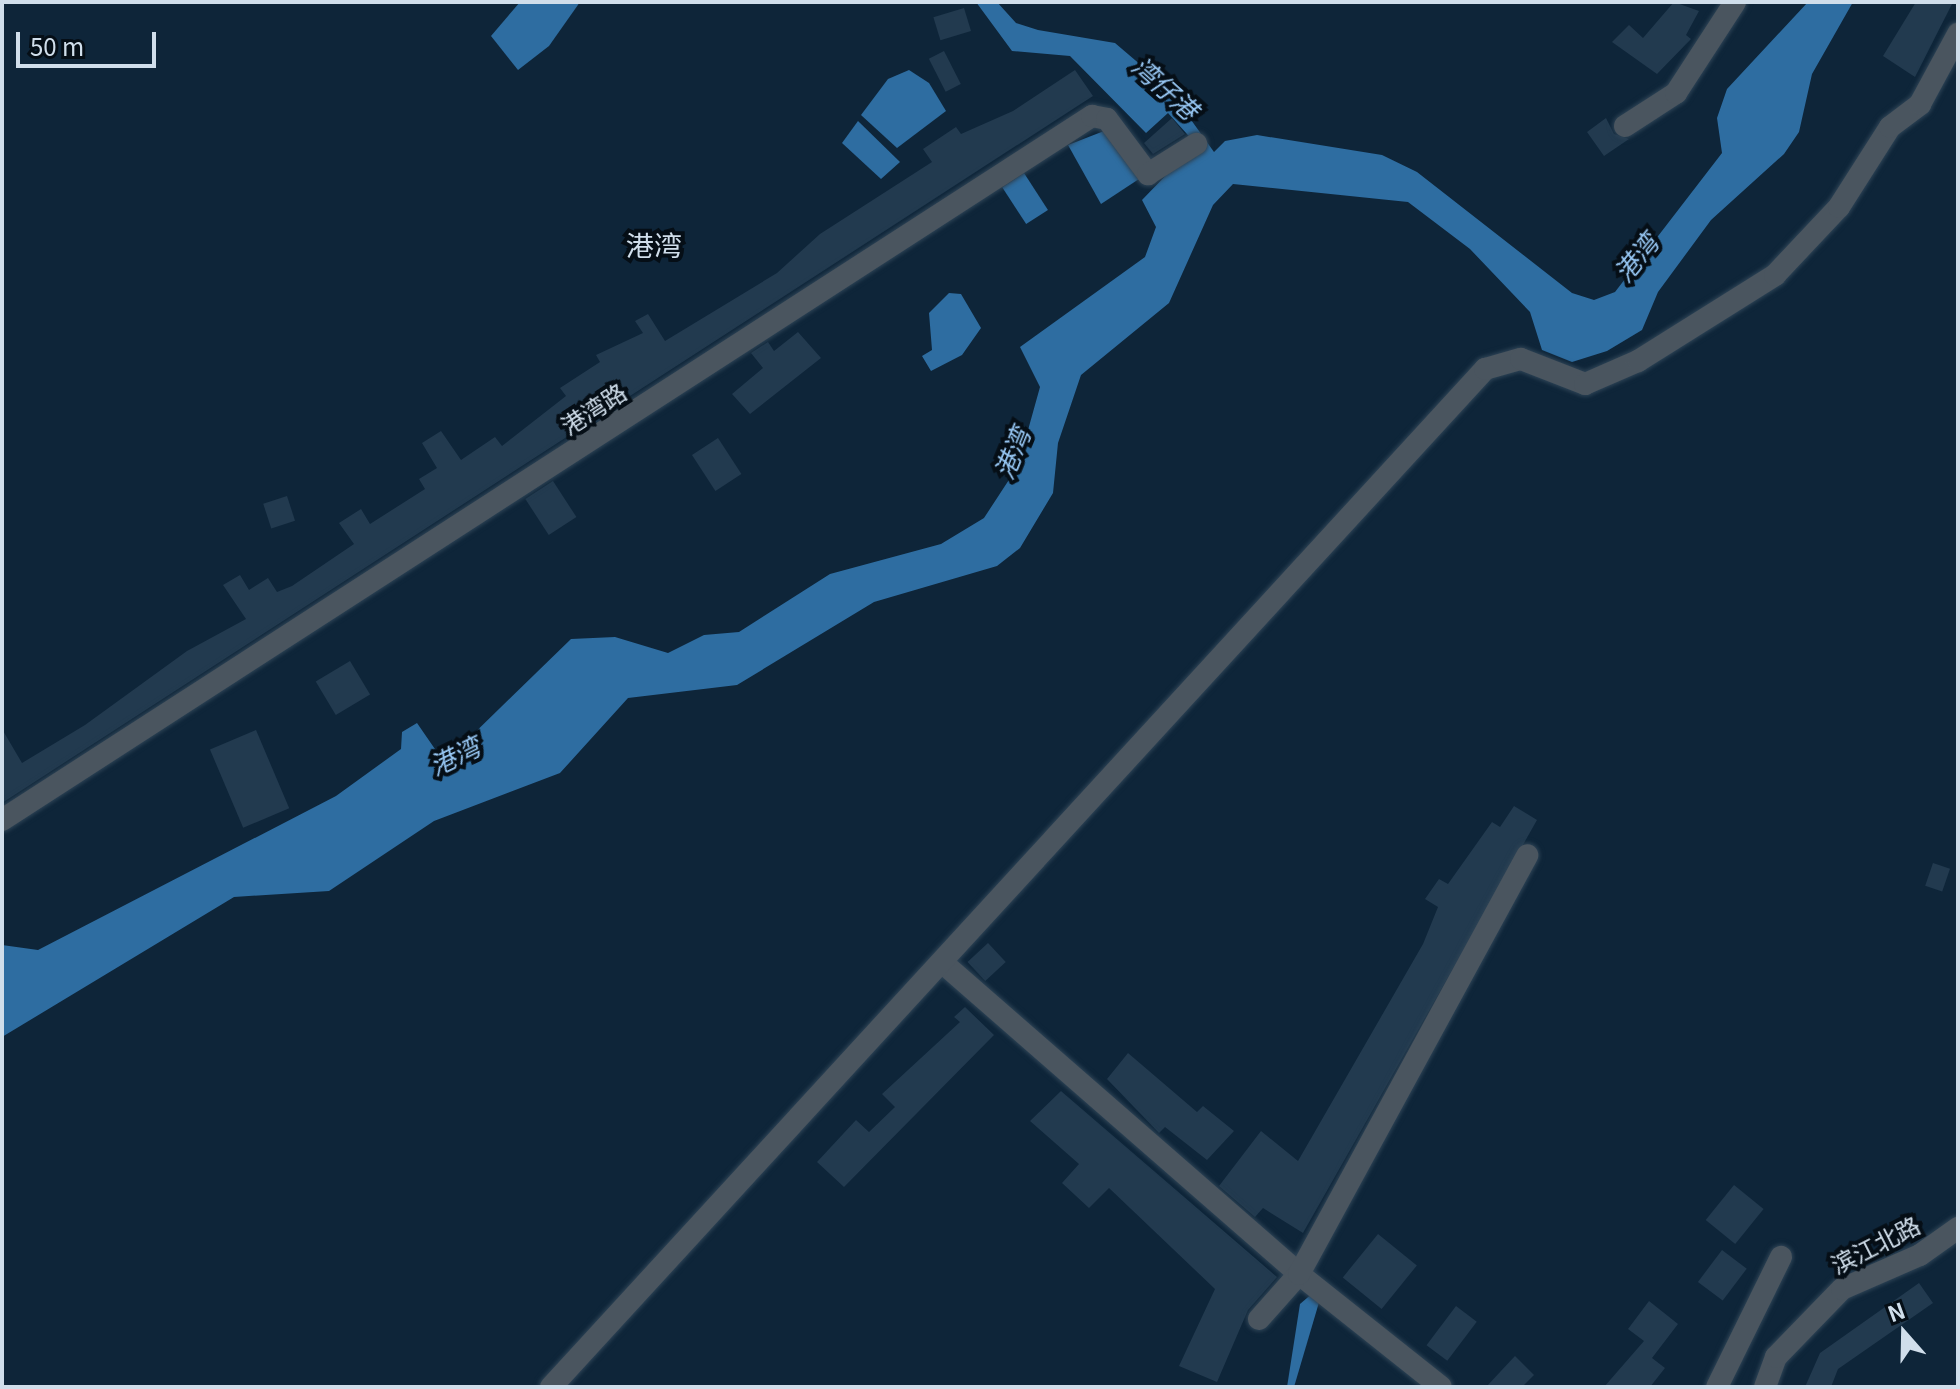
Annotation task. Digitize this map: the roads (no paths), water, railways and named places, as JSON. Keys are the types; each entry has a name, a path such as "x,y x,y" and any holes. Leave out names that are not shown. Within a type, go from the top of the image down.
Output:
{"street":[{"path":"1625,126 1676,93 1735,2"},
{"path":"551,1387 944,964 1485,369 1521,359 1585,384 1638,361 1775,275 1839,207 1890,127 1920,104 1958,34"},
{"name":"港湾路","path":"2,820 1092,116 1107,119 1148,174 1196,144"},
{"path":"1259,1319 1299,1274 1527,855"},
{"path":"944,964 1299,1274 1441,1387"},
{"name":"滨江北路","path":"1765,1387 1776,1357 1842,1289 1920,1255 1958,1228"},
{"path":"1717,1387 1781,1257"}],"water":[{"path":"520,2 580,2 549,46 518,70 491,36"},
{"name":"湾仔港","path":"976,2 997,2 1016,23 1038,30 1115,43 1169,89 1214,152 1225,141 1257,135 1382,155 1417,172 1572,293 1594,300 1615,292 1722,153 1717,118 1727,89 1808,2 1853,2 1812,74 1799,132 1784,154 1711,220 1658,292 1642,330 1607,351 1572,362 1542,350 1530,312 1470,249 1408,202 1233,184 1213,205 1169,303 1081,375 1058,443 1053,493 1020,548 997,566 874,602 737,685 628,698 560,773 434,821 329,891 234,897 2,1037 2,945 38,950 336,796 401,749 402,732 417,723 437,752 459,748 571,639 615,637 668,653 704,635 739,632 830,574 941,544 984,518 1018,466 1040,387 1020,347 1145,257 1156,227 1142,200 1196,144 1168,113 1146,133 1070,56 1012,51"},
{"path":"909,70 929,83 946,111 897,148 861,115 888,79"},
{"path":"858,121 900,162 881,179 842,143"},
{"path":"1104,131 1139,179 1101,204 1068,145"},
{"path":"1024,173 1048,210 1026,224 1002,187"},
{"path":"949,293 961,294 981,328 962,355 931,371 922,356 932,350 929,313"},
{"path":"1314,1292 1320,1299 1294,1387 1287,1387 1300,1304"}],"district":[{"name":"港湾","path":"654,244"}]}
